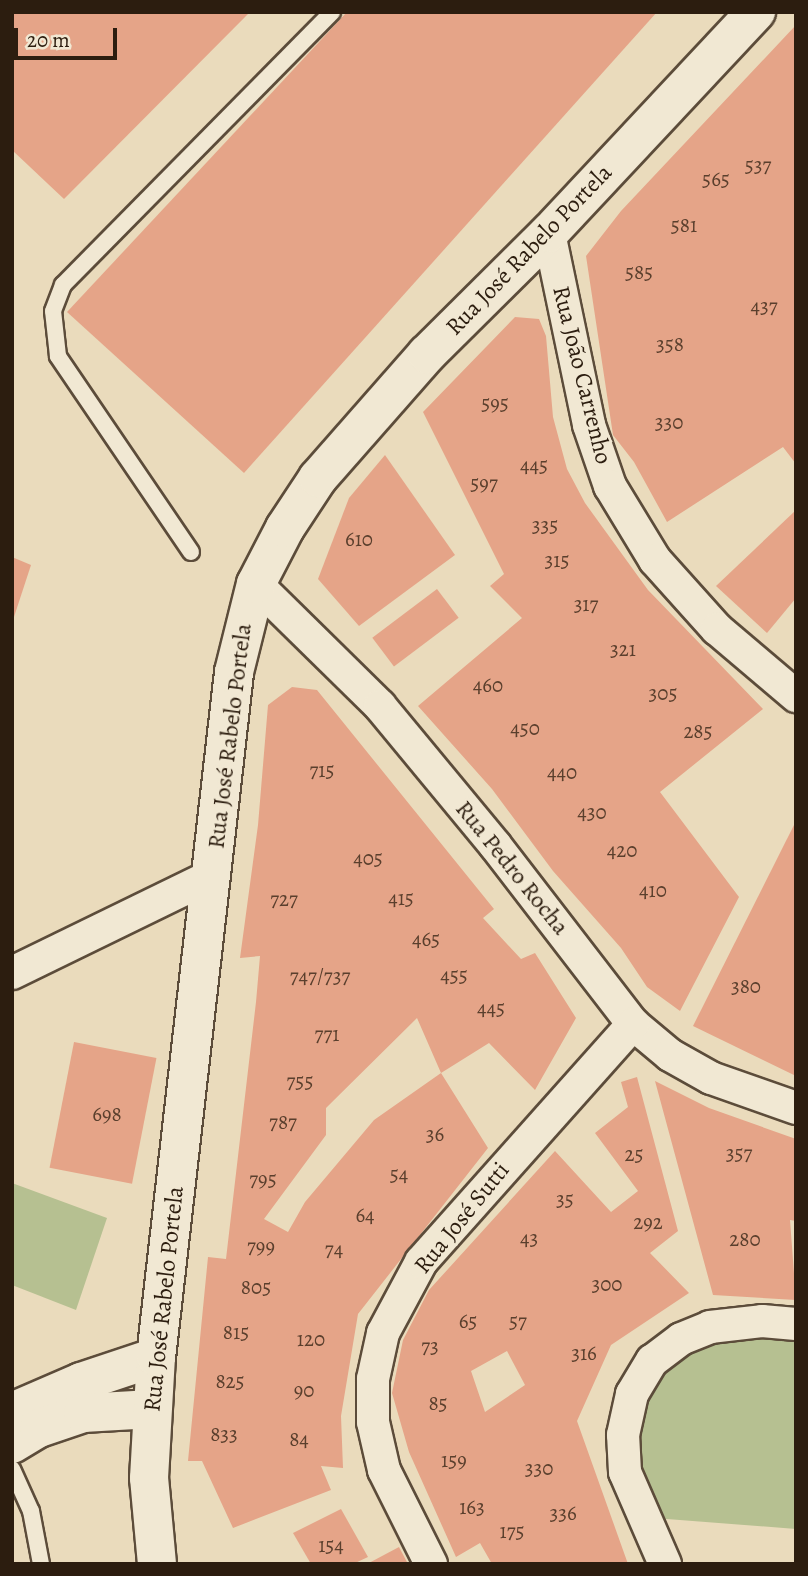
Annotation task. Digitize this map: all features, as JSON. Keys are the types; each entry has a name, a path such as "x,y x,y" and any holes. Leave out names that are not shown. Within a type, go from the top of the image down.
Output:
{"street":[{"name":"Rua José Rabelo Portela","path":"157,1564 149,1478 156,1357 234,672 256,584 285,528 318,478 427,354 549,233 756,12"},
{"name":"Rua João Carrenho","path":"549,233 589,425 610,486 655,560 717,629 796,696"},
{"name":"Rua Pedro Rocha","path":"256,584 380,706 503,854 633,1024 670,1055 711,1078 796,1108"},
{"path":"12,972 212,875"},
{"name":"Rua José Sutti","path":"431,1564 384,1470 373,1422 373,1379 383,1332 421,1262 633,1024"},
{"path":"665,1564 625,1472 623,1434 632,1394 652,1361 681,1339 710,1327 762,1321 796,1324"},
{"path":"12,1412 80,1382 156,1357"},
{"path":"12,1444 39,1428 83,1413 152,1409"}],"lane":[{"path":"191,552 58,356 52,311 63,285 331,12"},
{"path":"12,1468 31,1511 41,1564"}],"green space":[{"path":"12,1183 107,1218 76,1310 12,1285"},
{"path":"796,1323 796,1529 641,1517 623,1435 681,1339"}],"building":[{"path":"12,12 250,12 64,199 12,150"},
{"path":"347,12 657,12 244,473 67,312"},
{"path":"796,25 796,464 783,447 667,522 634,462 613,435 586,256 621,211"},
{"path":"515,317 539,319 546,336 553,417 567,469 585,503 648,590 763,709 660,792 739,897 680,1011 647,987 621,948 553,871 492,789 418,706 522,618 490,586 504,574 423,412"},
{"path":"385,455 455,555 359,626 318,579 349,498"},
{"path":"796,510 796,598 767,633 716,586"},
{"path":"12,557 31,565 13,620 12,620"},
{"path":"437,589 459,618 394,666 372,638"},
{"path":"292,687 317,690 494,909 483,918 521,959 535,953 576,1018 535,1090 489,1043 441,1073 488,1148 358,1314 341,1416 343,1468 321,1466 331,1490 233,1528 202,1461 188,1461 208,1257 226,1259 256,1002 260,956 240,958 258,825 268,705","holes":["417,1018 441,1073 374,1120 305,1202 288,1232 264,1219 326,1135 326,1108"]},
{"path":"796,821 796,1076 693,1026"},
{"path":"74,1042 156,1058 132,1184 50,1168"},
{"path":"637,1077 678,1231 650,1253 689,1293 611,1345 577,1421 628,1564 492,1564 480,1543 456,1557 409,1452 392,1393 403,1340 429,1290 555,1151 611,1212 638,1191 595,1133 628,1107 621,1082","holes":["507,1351 525,1385 485,1412 471,1371"]},
{"path":"655,1081 709,1108 796,1139 796,1221 790,1220 796,1300 713,1295"},
{"path":"341,1509 368,1557 353,1564 311,1564 293,1533"},
{"path":"399,1547 408,1564 367,1564"}]}
